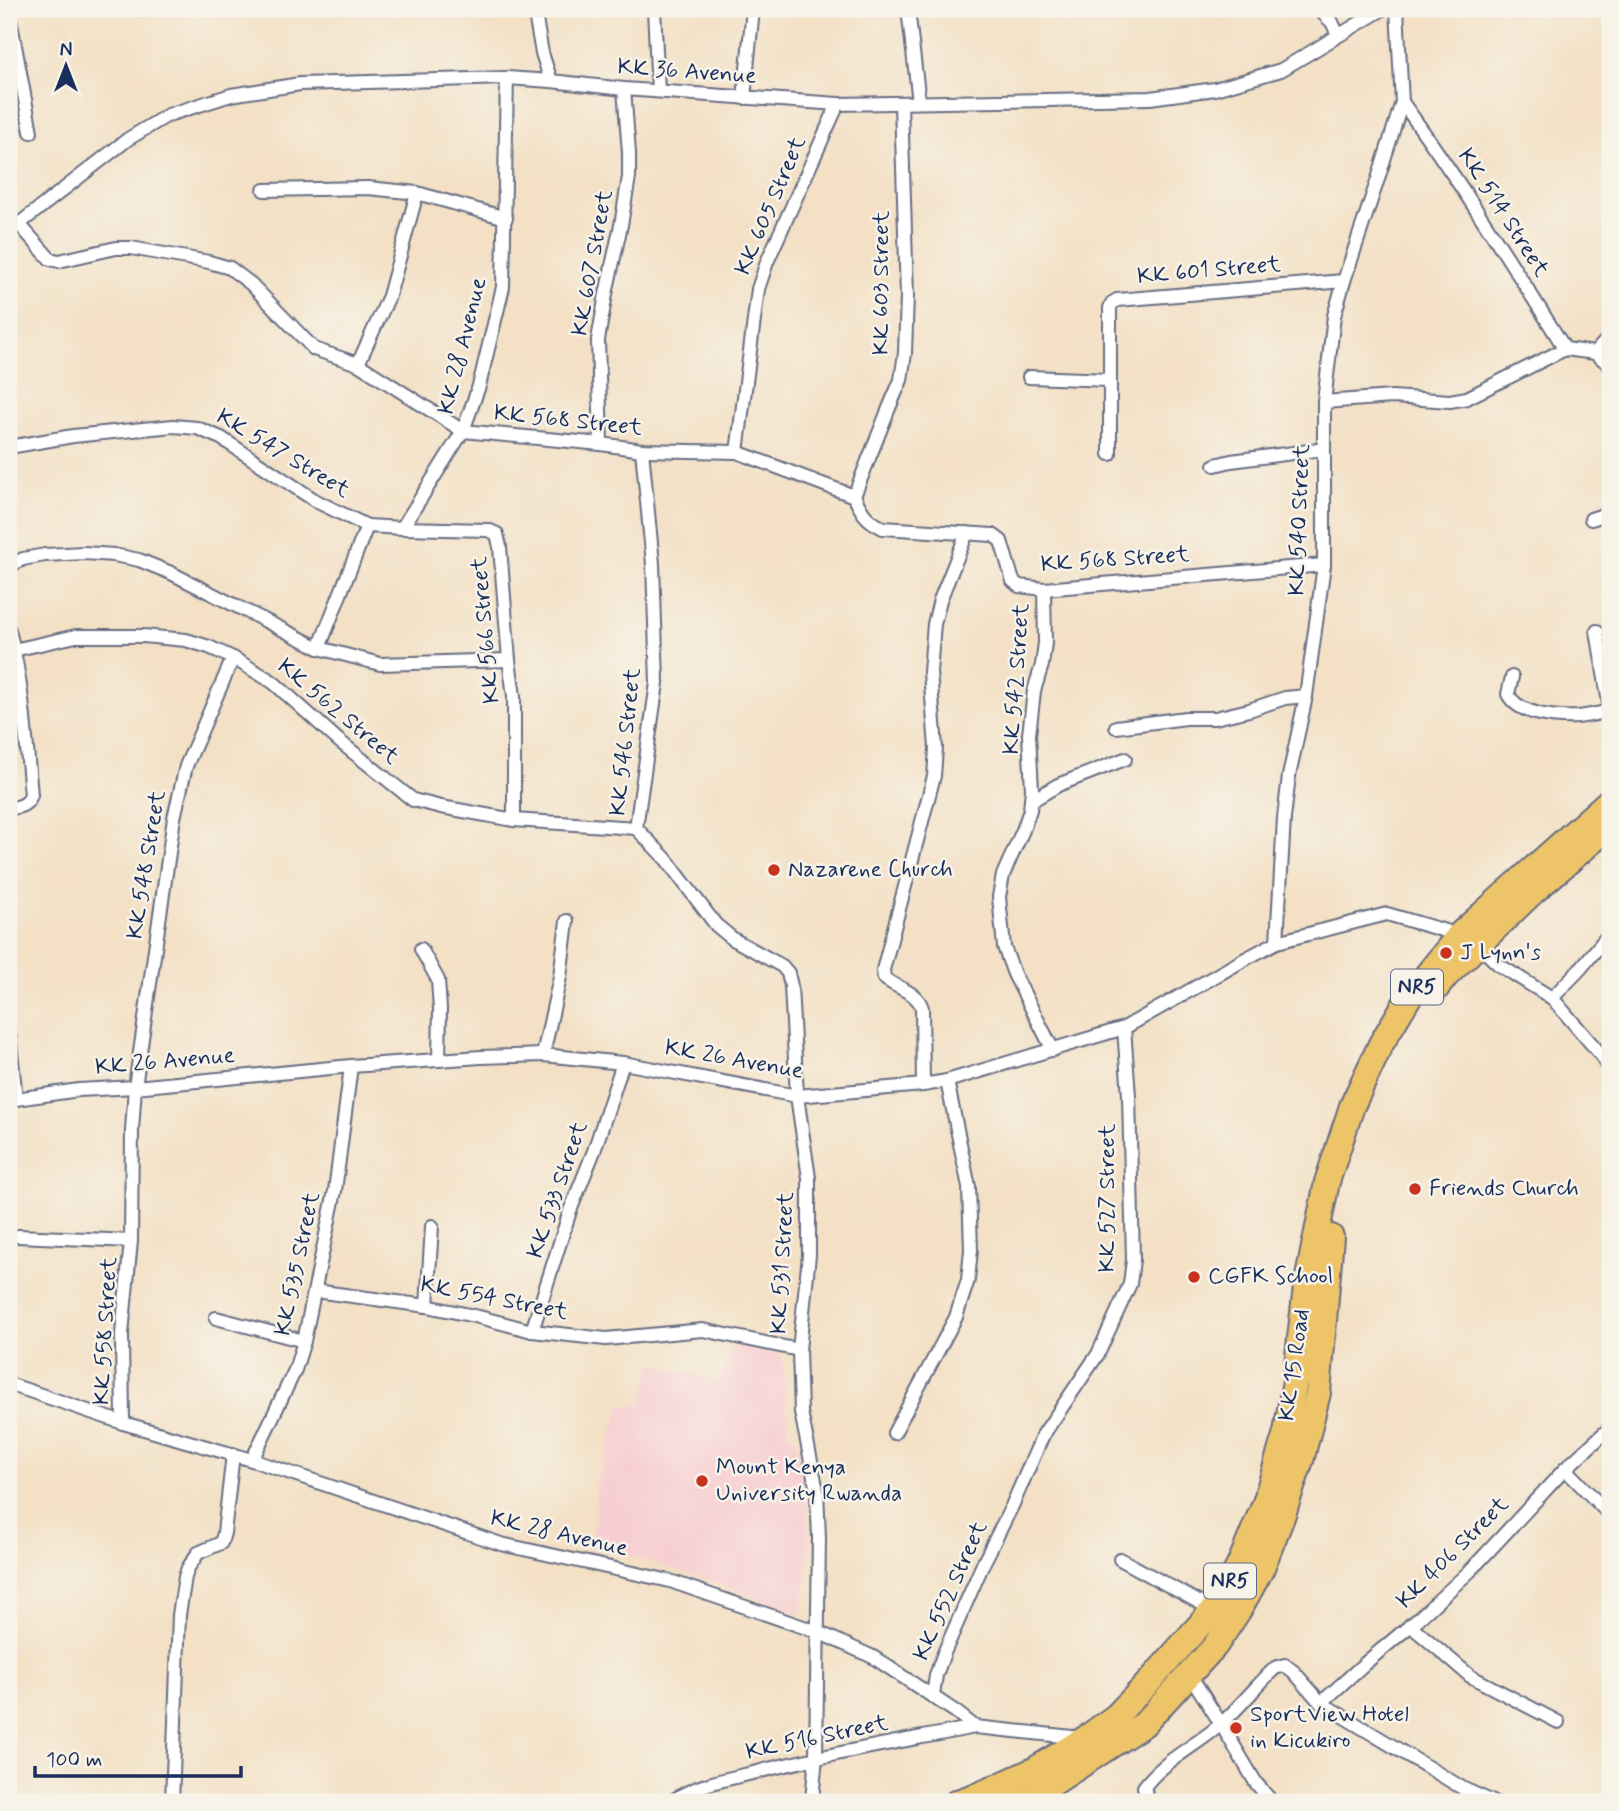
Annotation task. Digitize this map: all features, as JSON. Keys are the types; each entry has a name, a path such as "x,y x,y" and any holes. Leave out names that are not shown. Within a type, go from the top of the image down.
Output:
{"highway":[{"name":"KK 15 Road","path":"957,1802 1034,1770 1116,1716 1213,1610 1238,1568 1265,1503 1286,1432 1315,1236 1327,1182 1352,1106 1381,1044 1409,996 1610,800"},
{"name":"KK 15 Road","path":"1019,1802 1032,1797 1144,1724 1190,1675 1239,1610 1261,1570 1302,1457 1318,1394 1331,1235 1342,1184 1359,1129 1394,1050 1447,975 1468,940 1533,892 1610,826"},
{"path":"1171,1657 1190,1675"}],"street":[{"path":"534,9 551,81"},
{"path":"654,9 658,91"},
{"path":"744,98 754,9"},
{"path":"908,9 919,102"},
{"path":"1318,9 1332,22 1338,35"},
{"name":"KK 36 Avenue","path":"14,227 138,133 168,115 231,95 300,84 507,78 838,104 1150,98 1216,89 1280,70 1383,9"},
{"path":"1397,9 1402,103 1334,316 1324,402 1392,397 1450,401 1466,398 1565,349 1595,352 1610,365"},
{"path":"9,13 30,132"},
{"name":"KK 28 Avenue","path":"401,528 463,431 479,386 503,287 507,78"},
{"name":"KK 607 Street","path":"601,444 598,340 629,177 624,89"},
{"name":"KK 603 Street","path":"854,496 901,380 907,296 901,103"},
{"name":"KK 514 Street","path":"1402,103 1452,172 1565,349"},
{"name":"KK 605 Street","path":"737,452 758,289 767,262 838,104"},
{"path":"264,190 368,188 417,193 506,218"},
{"path":"358,364 389,296 417,193"},
{"path":"14,227 50,259 59,261 116,248 131,248 209,261 230,268 251,284 314,349 358,364 463,431"},
{"name":"KK 601 Street","path":"1110,454 1112,303 1117,300 1344,281"},
{"path":"1595,352 1610,336"},
{"path":"1029,377 1110,380"},
{"name":"KK 540 Street","path":"1277,942 1283,818 1306,696 1324,565 1324,402"},
{"name":"KK 547 Street","path":"9,447 73,436 173,426 197,428 221,438 316,501 367,526"},
{"name":"KK 568 Street","path":"463,431 642,450 737,452 854,496 870,522 883,528 993,535 1001,541 1013,581 1019,586 1044,589 1324,565"},
{"path":"1215,465 1324,449"},
{"name":"KK 546 Street","path":"642,450 653,564 657,683 636,828 666,859 716,925 733,939 788,973 797,1096"},
{"path":"1591,519 1610,513"},
{"path":"318,648 367,526 401,528"},
{"name":"KK 566 Street","path":"401,528 488,530 498,534 514,696 514,820"},
{"path":"923,1085 920,1001 915,995 892,985 884,978 883,970 934,776 936,748 930,673 934,624 940,600 967,533"},
{"path":"9,566 23,559 45,555 114,555 139,560 171,573 318,648 380,664 509,660"},
{"name":"KK 542 Street","path":"1044,589 1045,643 1034,691 1029,734 1032,789 1030,810 1003,875 999,897 1004,947 1014,974 1053,1050"},
{"path":"9,630 32,795 23,806 9,809"},
{"path":"1512,677 1508,694 1511,702 1529,711 1579,717 1610,710 1597,631"},
{"name":"KK 562 Street","path":"11,650 76,636 143,636 186,640 209,647 273,682 339,741 413,800 514,820 636,828"},
{"name":"KK 548 Street","path":"131,1241 135,1087 174,818 186,766 233,659"},
{"path":"1116,727 1186,718 1215,718 1285,698 1306,696"},
{"path":"1031,801 1058,785 1125,759"},
{"name":"KK 26 Avenue","path":"12,1099 79,1090 351,1066 543,1055 623,1062 797,1096 923,1085 947,1081 1124,1028 1277,942 1387,914 1468,940"},
{"path":"543,1055 560,977 567,921"},
{"path":"1552,998 1610,933"},
{"path":"1468,940 1499,965 1552,998 1606,1052 1610,1070"},
{"path":"421,949 438,980 439,1059"},
{"name":"KK 527 Street","path":"1012,1506 1043,1435 1098,1354 1130,1284 1133,1260 1129,1096 1124,1028"},
{"path":"9,1032 12,1099"},
{"name":"KK 533 Street","path":"532,1331 570,1212 594,1151 623,1062"},
{"name":"KK 535 Street","path":"252,1460 295,1370 304,1341 335,1191 351,1066"},
{"path":"894,1433 956,1317 968,1280 971,1250 968,1187 947,1081"},
{"name":"KK 531 Street","path":"797,1096 808,1178 809,1255 799,1350"},
{"path":"427,1306 432,1226"},
{"path":"18,1236 131,1241"},
{"name":"KK 558 Street","path":"122,1423 122,1334 131,1241"},
{"name":"KK 554 Street","path":"315,1291 427,1306 532,1331 606,1339 703,1330 799,1350"},
{"path":"216,1318 304,1341"},
{"path":"799,1350 801,1412 817,1491 819,1538 816,1757 812,1800"},
{"name":"KK 28 Avenue","path":"9,1384 122,1423 252,1460 501,1544 670,1581 818,1632 873,1657 975,1727"},
{"name":"KK 406 Street","path":"1321,1703 1470,1571 1565,1469 1610,1429"},
{"path":"172,1802 180,1615 185,1577 198,1553 221,1543 233,1454"},
{"path":"1565,1469 1610,1515"},
{"name":"KK 552 Street","path":"933,1696 936,1675 944,1653 1012,1506"},
{"path":"1121,1559 1213,1610"},
{"path":"1410,1625 1470,1676 1558,1722"},
{"path":"1148,1802 1144,1787 1152,1776 1221,1724 1275,1668 1285,1665 1321,1703 1464,1789 1493,1802"},
{"path":"1190,1675 1256,1783 1272,1802"},
{"path":"975,1727 1086,1738"},
{"name":"KK 516 Street","path":"671,1802 686,1792 709,1784 816,1757 975,1727"}],"shaded area":[{"name":"Mount Kenya University Rwanda","path":"734,1343 782,1355 788,1433 796,1438 806,1478 810,1554 801,1614 702,1578 593,1545 596,1485 621,1404 641,1406 653,1363 719,1381"}],"place":[{"name":"Nazarene Church","path":"774,870"},
{"name":"J Lynn's","path":"1446,953"},
{"name":"Friends Church","path":"1415,1189"},
{"name":"CGFK School","path":"1194,1277"},
{"name":"Mount Kenya University Rwanda","path":"702,1481"},
{"name":"SportView Hotel in Kicukiro","path":"1236,1728"}]}
